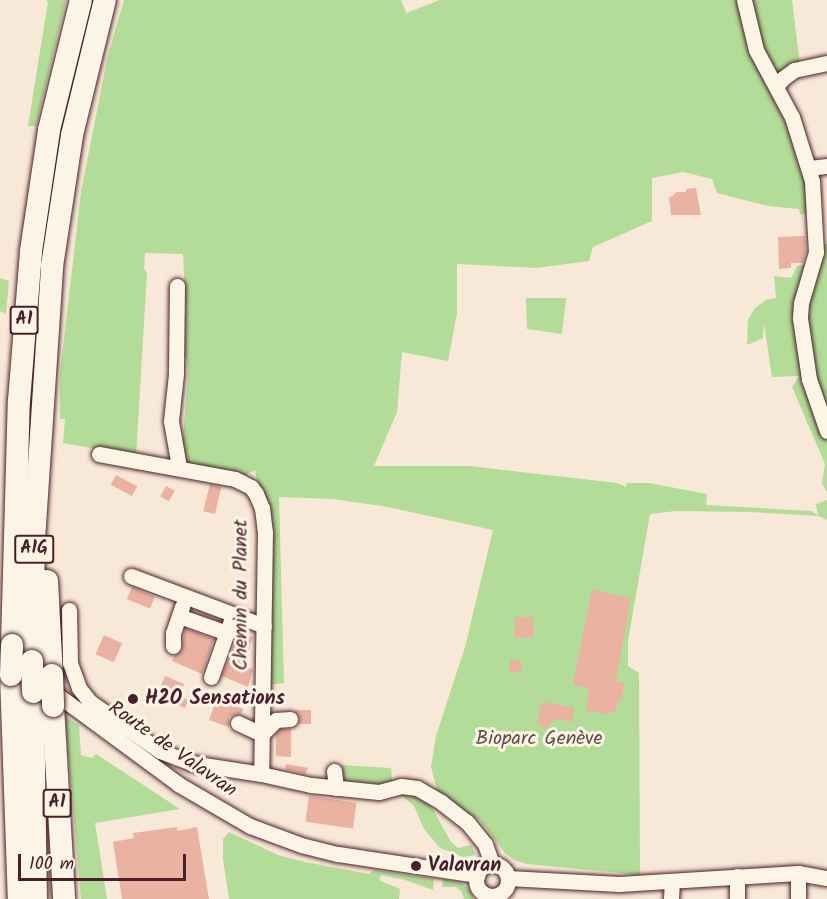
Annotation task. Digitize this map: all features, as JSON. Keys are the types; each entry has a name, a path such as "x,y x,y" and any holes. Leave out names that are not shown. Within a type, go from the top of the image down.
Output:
{"highway":[{"name":"A1","path":"9,899 13,747 11,675 6,648 17,431 28,281 49,130 81,0"},
{"name":"A1","path":"64,899 41,437 45,348 60,204 78,106 105,0"},
{"name":"A1G","path":"36,899 32,661 34,540 41,437"},
{"path":"13,747 19,899"}],"street":[{"path":"744,0 756,50 792,117 810,168 822,239 801,303 800,318 809,379 827,431"},
{"path":"776,87 794,70 827,63"},
{"path":"810,168 827,166"},
{"path":"177,286 176,374 171,421 179,467"},
{"name":"Chemin du Planet","path":"99,454 240,480 251,487 256,494 262,508 265,532 261,774"},
{"path":"131,576 264,626"},
{"path":"173,646 173,633 185,598"},
{"path":"69,610 70,663 76,683 85,698 160,752 191,763 336,788 388,795 411,786 441,802 475,830 485,844 492,864"},
{"path":"211,677 233,615"},
{"path":"179,616 226,633"},
{"name":"Route de Valavran","path":"6,648 178,784 250,826 301,845 338,854 477,875"},
{"path":"238,723 262,734 276,720 290,719"},
{"path":"334,771 336,788"},
{"path":"492,864 501,866 508,878 507,886 502,893 488,897 477,886 477,875 483,867 492,864"},
{"path":"508,878 619,884 798,873 827,878"},
{"path":"798,873 798,899"},
{"path":"737,876 737,899"},
{"path":"671,899 672,881"}],"green space":[{"path":"46,0 66,0 36,126 28,126 48,2"},
{"name":"Bioparc Genève","path":"124,0 401,0 406,13 440,0 792,0 800,65 771,85 801,150 809,214 800,214 799,209 768,206 717,193 712,179 683,172 652,178 652,221 593,247 589,261 536,268 457,264 457,313 448,361 402,352 397,412 374,466 470,466 617,483 626,487 627,483 649,483 707,494 706,505 811,511 818,515 816,504 827,500 827,520 818,516 749,512 676,511 650,514 628,641 628,666 639,673 640,875 527,864 514,860 505,853 481,822 437,790 431,767 436,736 465,647 493,530 388,507 333,499 279,497 284,683 267,685 259,492 255,470 243,477 186,464 182,449 188,376 187,359 181,356 182,320 186,312 183,254 145,253 144,269 147,273 136,456 63,443 65,419 60,419 60,374 81,192 108,55"},
{"path":"823,243 827,244 827,417 818,396 804,321 809,295 820,268"},
{"path":"810,264 800,288 813,411 827,440 827,492 822,484 825,464 792,387 799,376 772,377 764,323 763,338 747,345 748,320 755,308 766,300 776,298 774,276 791,278 797,266"},
{"path":"0,278 9,281 6,314 0,311"},
{"path":"526,298 566,298 562,334 527,329"},
{"path":"65,716 79,726 81,755 92,758 96,754 180,809 95,823 107,899 81,899"},
{"path":"340,765 391,768 392,781 384,785 339,780"},
{"path":"406,791 430,804 451,842 458,848 471,845 476,855 463,857 440,848 424,829 414,806 401,795"},
{"path":"229,832 278,855 305,862 369,874 374,870 434,879 433,890 405,880 381,875 379,880 400,889 399,899 229,899 223,859 223,839"},
{"path":"443,879 462,883 471,891 474,899 464,899 461,891 456,887 442,887"}],"building":[{"path":"696,188 701,215 671,215 669,197 676,192 686,192 686,189"},
{"path":"805,236 806,251 803,263 791,263 791,268 779,269 778,237"},
{"path":"116,475 137,486 132,496 111,485"},
{"path":"210,484 222,487 215,514 203,511"},
{"path":"166,486 175,491 169,501 160,496"},
{"path":"132,587 155,597 150,609 127,599"},
{"path":"592,590 631,598 616,681 625,683 621,702 618,701 616,711 611,711 610,714 586,711 589,688 575,686 573,683"},
{"path":"515,617 533,617 533,638 515,638"},
{"path":"185,628 214,639 202,674 172,661 174,656 182,650"},
{"path":"239,632 253,637 243,666 253,669 248,687 222,676"},
{"path":"104,635 122,643 114,662 95,654"},
{"path":"511,659 523,662 520,674 508,671"},
{"path":"165,676 184,684 179,696 188,700 185,708 157,696"},
{"path":"218,695 234,701 233,705 243,709 241,714 229,718 229,727 209,720"},
{"path":"541,702 574,707 572,722 553,719 547,728 541,727 538,722"},
{"path":"294,710 311,710 311,724 298,724 300,718"},
{"path":"280,729 291,729 291,757 276,756 276,734"},
{"path":"286,764 308,768 305,774 285,769"},
{"path":"309,796 357,803 353,828 305,822"},
{"path":"177,827 177,831 197,827 209,899 122,899 113,842 134,838 133,833"}],"place":[{"name":"H2O Sensations","path":"133,699"},
{"name":"Valavran","path":"416,866"}]}
